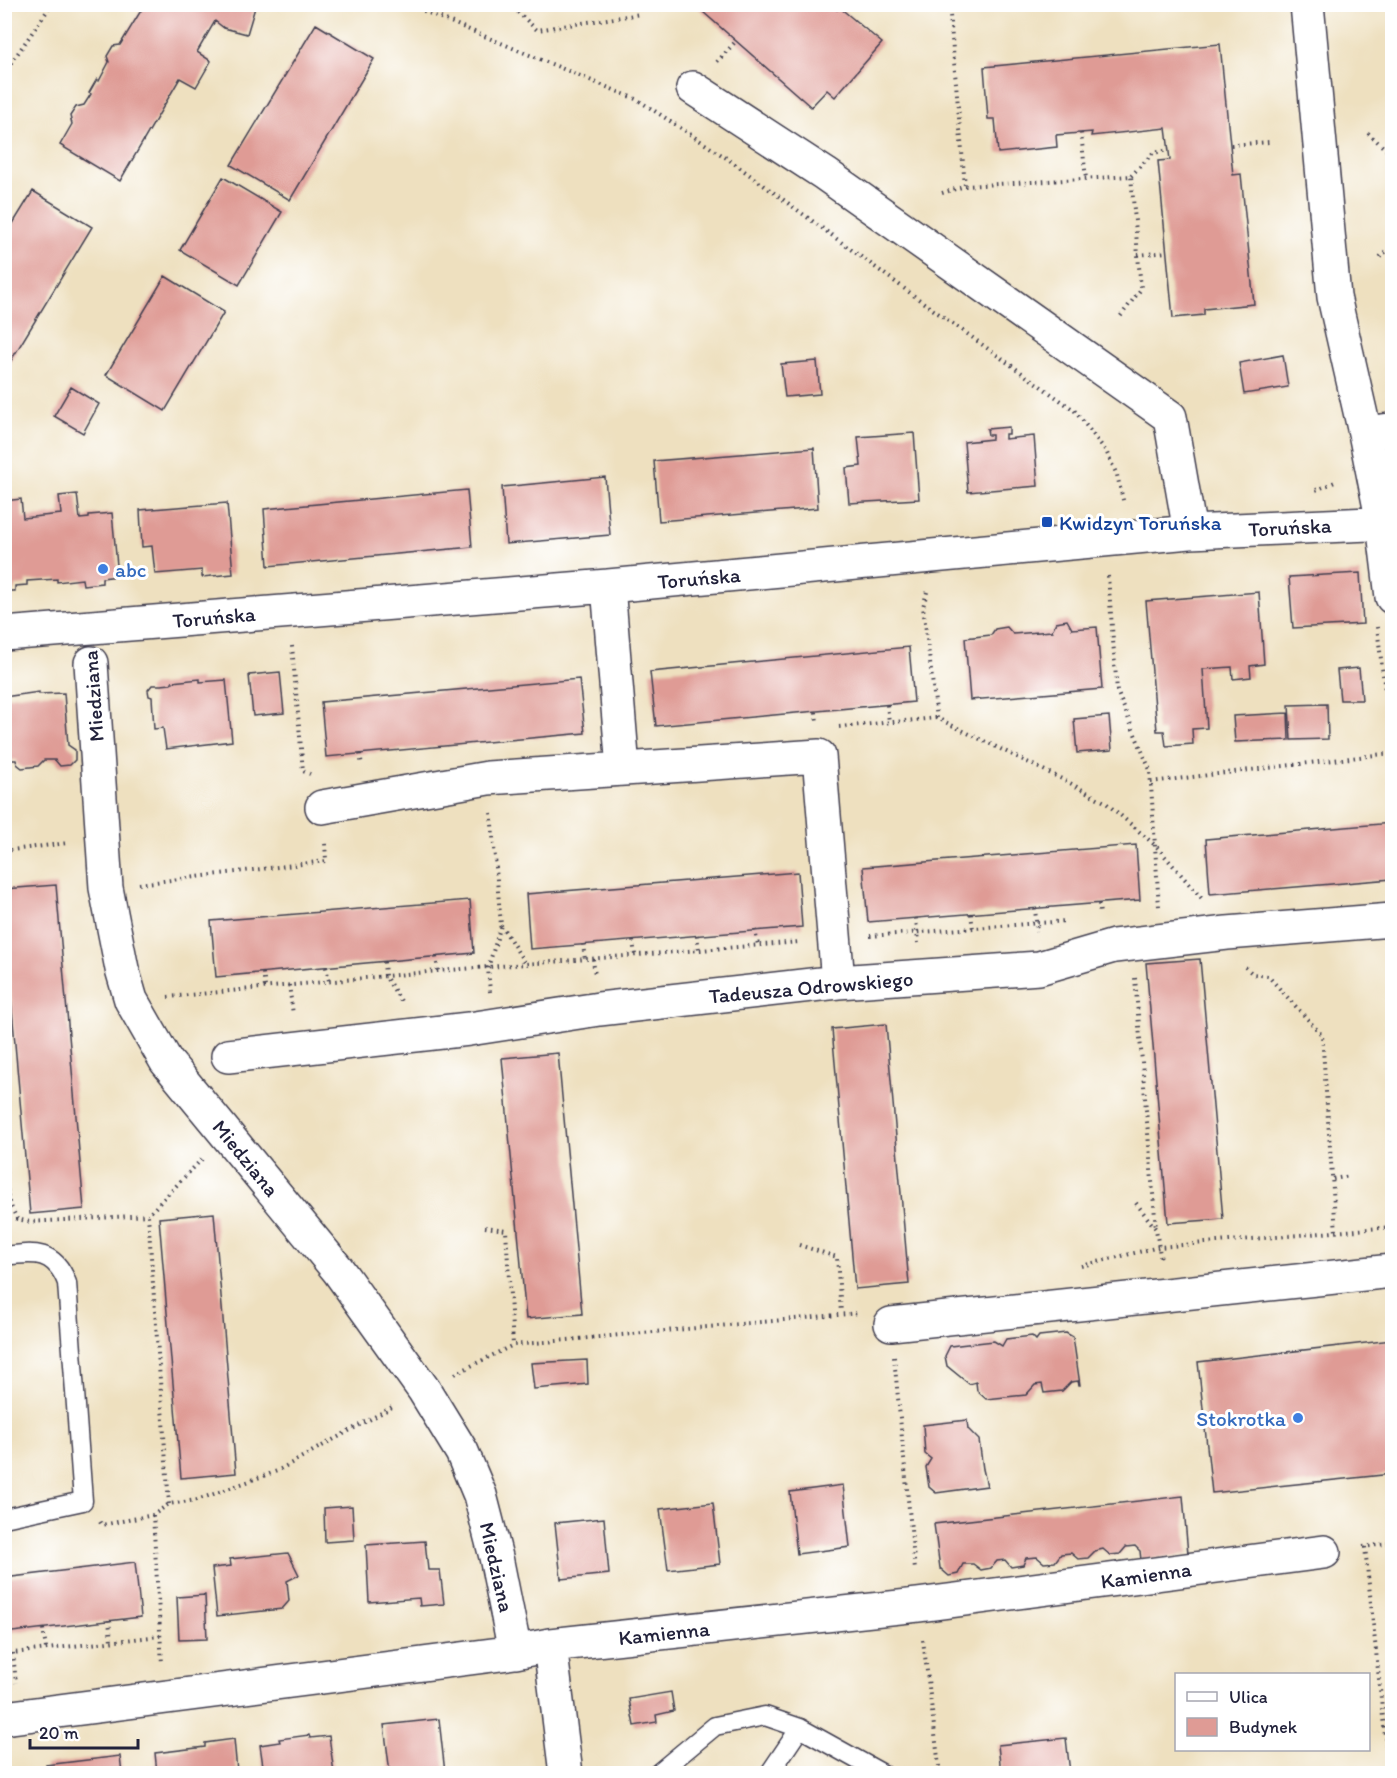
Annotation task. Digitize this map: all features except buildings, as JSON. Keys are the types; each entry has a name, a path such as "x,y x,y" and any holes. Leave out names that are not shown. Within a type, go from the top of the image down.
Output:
{"street":[{"path":"1307,4 1334,297 1379,431 1392,597"},
{"path":"703,78 825,174 1170,417 1190,532"},
{"name":"Toruńska","path":"4,634 89,645 608,586 1190,532 1388,523"},
{"path":"608,586 623,769"},
{"name":"Miedziana","path":"89,645 106,888 122,969 131,1000 166,1061 338,1270 424,1390 462,1452 486,1516 515,1652"},
{"path":"322,807 488,778 819,756 838,982"},
{"name":"Tadeusza Odrowskiego","path":"228,1056 412,1036 599,1009 838,982 1039,968 1113,946 1161,940 1392,920"},
{"path":"891,1324 1392,1271"},
{"name":"Kamienna","path":"4,1718 515,1652 550,1645 918,1605 1324,1552"},
{"path":"550,1645 566,1773"}],"lane":[{"path":"4,1256 31,1253 46,1256 62,1271 67,1283 83,1501 4,1518"},
{"path":"657,1773 716,1726 765,1716 800,1728 878,1772"},
{"path":"769,1773 800,1728"}],"path":[{"path":"4,73 51,4"},
{"path":"407,4 638,100 728,159 1074,410 1106,451 1117,475 1125,508"},
{"path":"509,4 537,30 640,14"},
{"path":"949,4 965,186"},
{"path":"703,78 736,41"},
{"path":"1081,133 1086,179"},
{"path":"1368,133 1392,155"},
{"path":"1231,145 1269,142"},
{"path":"942,193 965,186 1131,176 1153,153 1169,150"},
{"path":"1120,317 1141,289 1131,176"},
{"path":"1380,257 1392,246"},
{"path":"1138,255 1167,252"},
{"path":"1108,576 1117,691 1150,770 1161,940"},
{"path":"927,592 923,607 937,718"},
{"path":"106,888 326,861 320,778 303,771 292,645"},
{"path":"887,705 889,722"},
{"path":"829,728 937,718 1105,802 1156,846 1210,908 1227,933 1229,954 1253,974 1268,976 1322,1035 1336,1232"},
{"path":"1150,782 1392,753"},
{"path":"488,778 501,925 488,968 494,1025"},
{"path":"4,851 101,839"},
{"path":"971,914 973,928"},
{"path":"131,1000 438,971 1068,921"},
{"path":"501,925 526,965"},
{"path":"755,930 758,945"},
{"path":"697,935 699,950"},
{"path":"633,940 635,955"},
{"path":"584,944 585,960"},
{"path":"436,957 438,971"},
{"path":"384,962 385,976 410,1014 412,1036"},
{"path":"326,967 329,981"},
{"path":"1134,971 1156,1229 1165,1294"},
{"path":"263,973 265,987"},
{"path":"4,1142 8,1200 17,1218 30,1222 148,1215 211,1150 220,1127"},
{"path":"1333,1179 1350,1176"},
{"path":"1136,1203 1156,1229"},
{"path":"148,1215 169,1504"},
{"path":"485,1227 506,1230 513,1345"},
{"path":"1159,1247 1392,1227"},
{"path":"799,1245 837,1257 841,1313"},
{"path":"891,1324 918,1605 940,1773"},
{"path":"153,1515 162,1667"},
{"path":"1365,1547 1389,1773"},
{"path":"109,1620 111,1641"},
{"path":"44,1629 46,1649"},
{"path":"4,1654 160,1636"}],"place":[{"name":"Kwidzyn Toruńska","path":"1047,522"},
{"name":"abc","path":"103,569"},
{"name":"Stokrotka","path":"1298,1418"}]}
